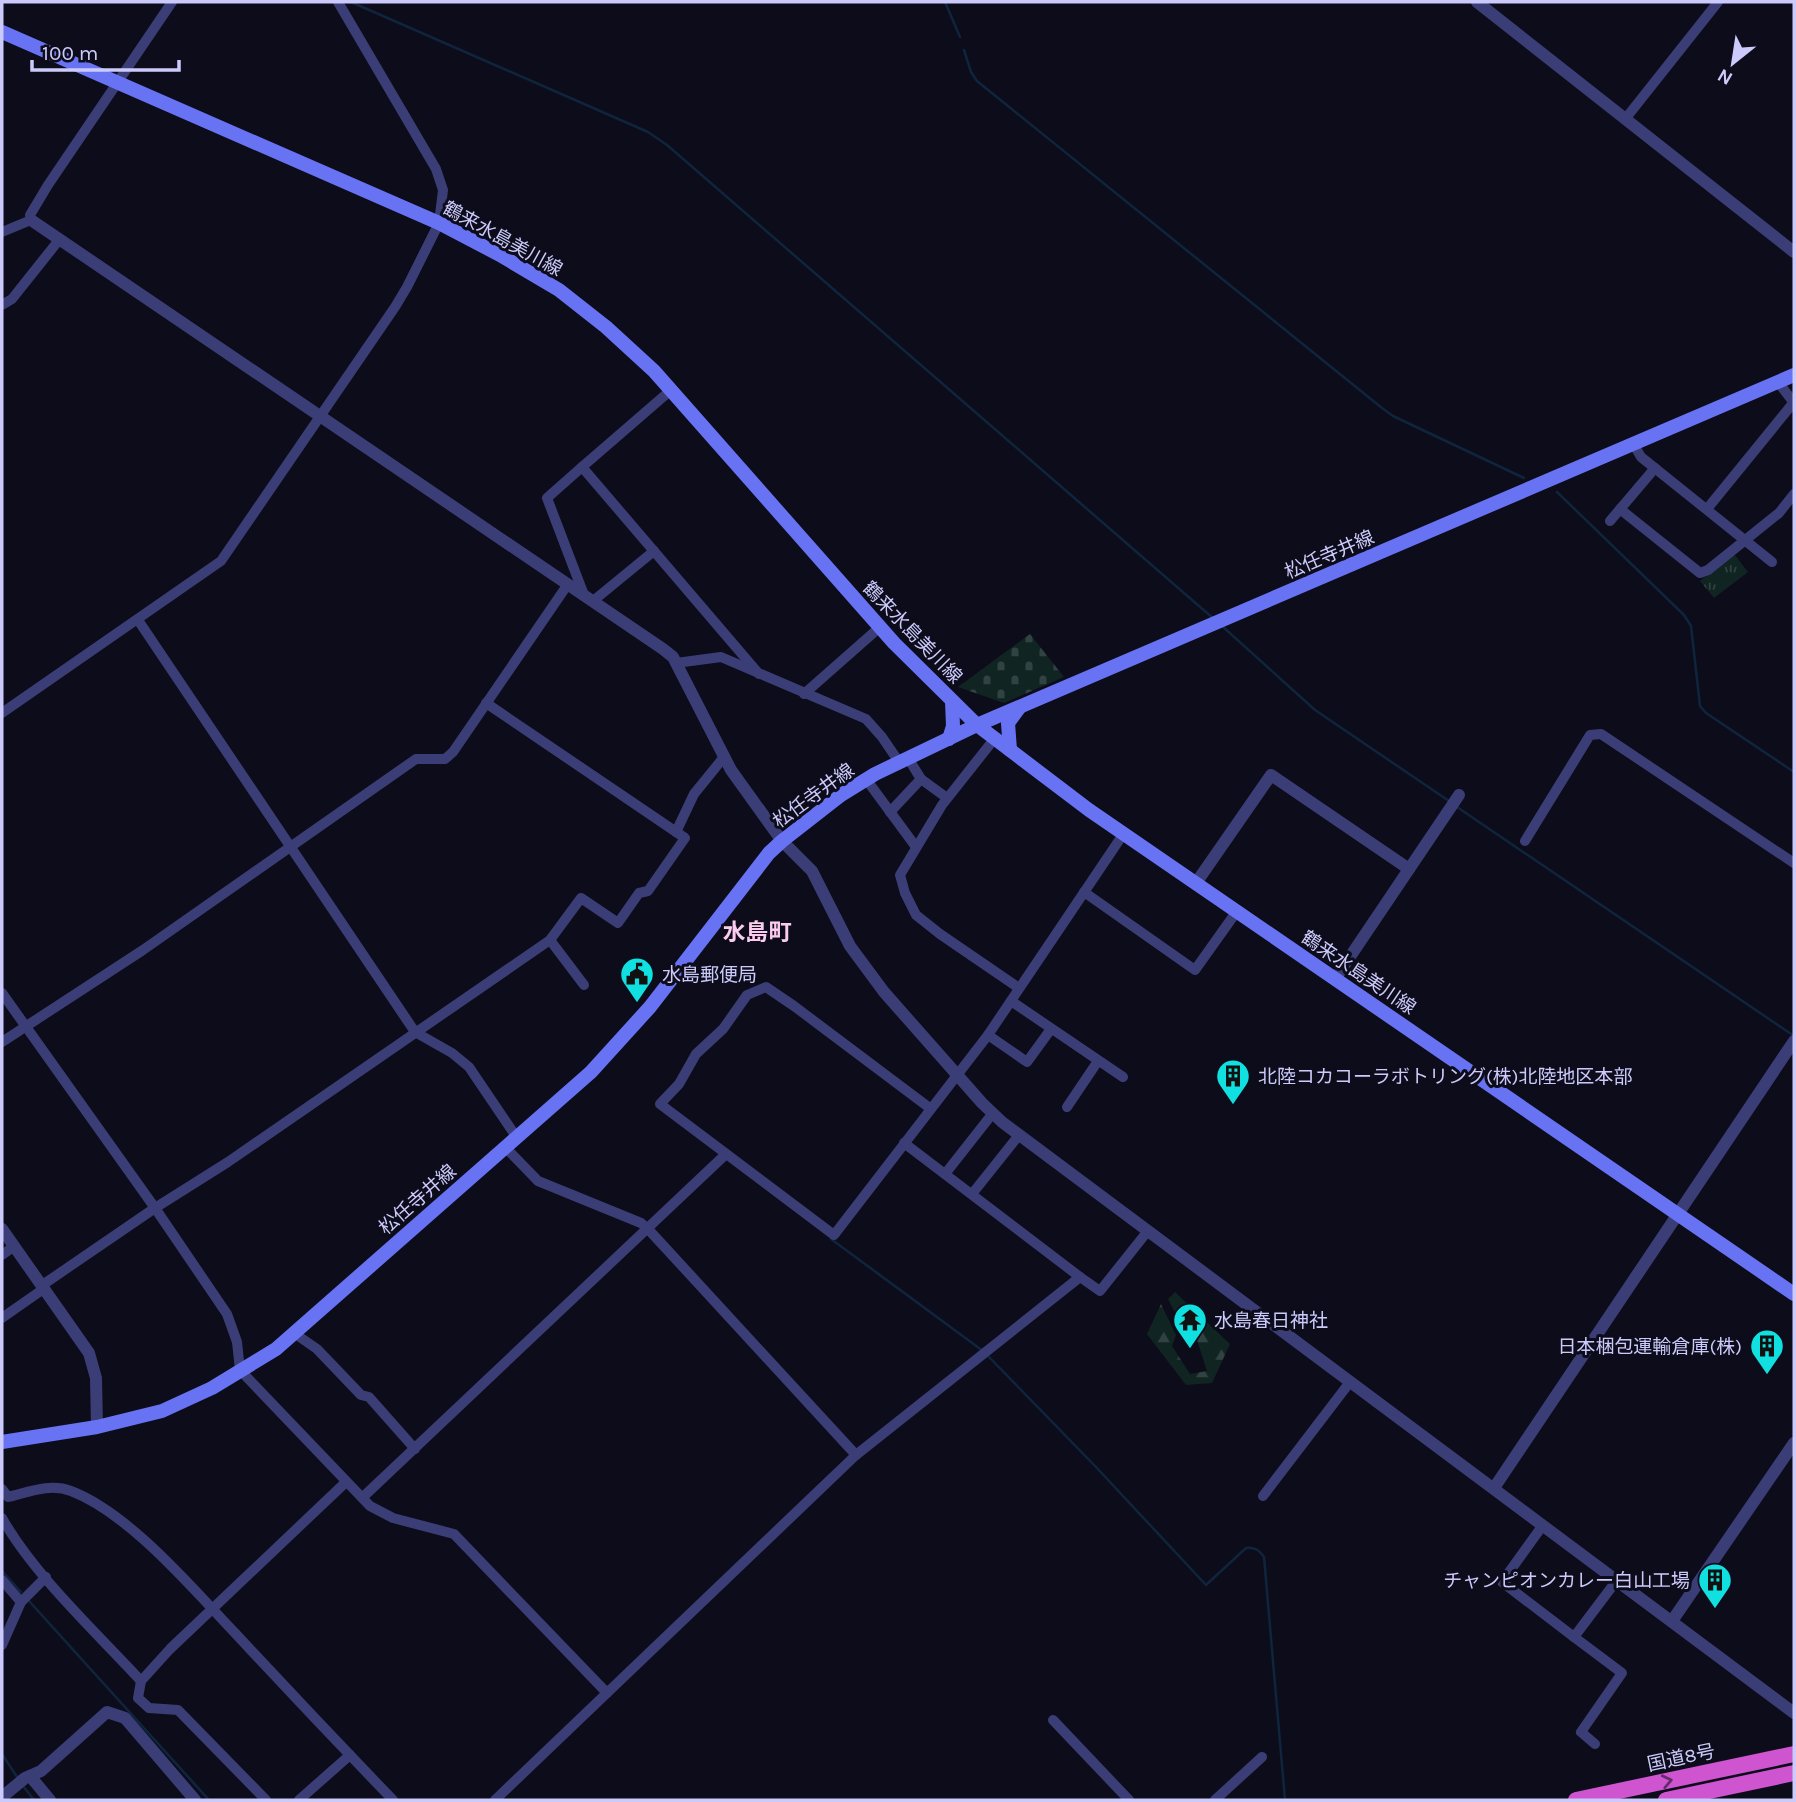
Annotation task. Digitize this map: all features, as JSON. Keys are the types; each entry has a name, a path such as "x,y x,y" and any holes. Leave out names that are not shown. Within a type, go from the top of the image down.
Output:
{"highway":[{"name":"国道8号","path":"1576,1800 1794,1754"},
{"name":"国道8号","path":"1671,1800 1794,1773"}],"main road":[{"name":"鶴来水島美川線","path":"2,32 439,223 559,290 606,327 671,390 880,627 977,725 1124,834 1794,1294"},
{"name":"松任寺井線","path":"2,1441 97,1427 162,1411 212,1388 276,1349 591,1072 650,1007 769,853 831,802 866,779 977,725 1794,375"},
{"path":"949,739 953,726 952,701"},
{"path":"1010,750 1008,723 1020,707"}],"street":[{"path":"31,220 30,215 48,185 172,2"},
{"path":"2,713 221,561 395,307 439,223 443,190 436,169 339,2"},
{"path":"1476,2 1794,252"},
{"path":"1626,118 1718,2"},
{"path":"2,232 31,220"},
{"path":"31,220 663,649 676,663 724,757 753,803 782,841 812,871 843,935 877,983 993,1113 1147,1232 1794,1713"},
{"path":"2,304 12,299 60,240"},
{"path":"1707,509 1794,402 1778,382"},
{"path":"589,599 547,498 671,390"},
{"path":"1634,445 1641,457 1772,562"},
{"path":"582,467 759,674"},
{"path":"1611,521 1655,468"},
{"path":"1620,509 1700,573 1708,570 1779,513 1794,494"},
{"path":"589,599 654,551"},
{"path":"2,1042 143,950 416,759 445,759 453,752 568,584"},
{"path":"138,620 415,1032 452,1053 469,1067 511,1142 538,1181 641,1223 648,1229 856,1455"},
{"path":"804,694 880,627"},
{"path":"676,663 721,657 866,719 921,779 947,798"},
{"path":"2,1318 155,1208 228,1162 551,940 581,898 618,923 639,893 648,891 685,838 486,703"},
{"path":"1525,841 1590,735 1601,734 1794,863"},
{"path":"995,738 947,798 900,875 916,915 1019,988"},
{"path":"676,832 694,794 724,757"},
{"path":"1196,883 1271,775 1409,869"},
{"path":"866,779 916,847"},
{"path":"890,812 921,779"},
{"path":"1335,979 1456,801"},
{"path":"931,1109 766,987 747,995 723,1029 696,1054 679,1084 660,1104 834,1235 988,1035 1124,834"},
{"path":"1084,892 1195,970 1237,911"},
{"path":"551,940 584,985"},
{"path":"2,993 227,1314 237,1342 240,1370 370,1506 382,1513 454,1534 607,1693"},
{"path":"1010,1001 1123,1077"},
{"path":"988,1035 1027,1062 1051,1028"},
{"path":"1494,1488 1794,1042"},
{"path":"1068,1107 1098,1060"},
{"path":"945,1174 993,1113"},
{"path":"972,1195 1019,1135"},
{"path":"904,1143 1100,1291 1147,1232"},
{"path":"363,1497 726,1154"},
{"path":"2,1230 7,1251 42,1288 89,1353 96,1378 97,1427"},
{"path":"495,1800 856,1455 1080,1277"},
{"path":"294,1333 317,1349 360,1395 369,1397 415,1449"},
{"path":"1263,1496 1350,1382"},
{"path":"1672,1621 1794,1443"},
{"path":"266,1800 178,1710 149,1709 138,1698 141,1682 170,1649 346,1482"},
{"path":"2,1507 5,1493 50,1487 69,1490 94,1502 118,1519 156,1552 212,1609 393,1800"},
{"path":"2,1518 9,1532 46,1577 141,1682"},
{"path":"1543,1525 1502,1582 1622,1673 1581,1732 1595,1744"},
{"path":"2,1645 21,1602 46,1577"},
{"path":"2,1580 21,1602"},
{"path":"1574,1637 1617,1580"},
{"path":"2,1797 41,1771 107,1712 125,1718 195,1800"},
{"path":"1054,1720 1129,1800"},
{"path":"299,1800 349,1755"},
{"path":"1215,1800 1262,1757"},
{"path":"24,1780 50,1800"}],"green space":[{"path":"1734,554 1748,572 1714,598 1700,581"},
{"path":"1030,634 1064,677 1004,703 958,687"},
{"path":"1175,1292 1230,1344 1212,1383 1186,1385 1147,1334 1161,1304 1176,1335 1172,1346 1190,1374 1207,1371 1196,1337 1185,1332 1168,1299"}],"waterway":[{"path":"351,2 648,132 667,145 1214,619"},
{"path":"945,2 960,37"},
{"path":"964,50 977,81 1382,408 1393,416 1524,478"},
{"path":"1557,492 1684,615 1691,626 1700,706 1706,713 1794,772"},
{"path":"1222,626 1315,710 1449,801"},
{"path":"1457,807 1794,1036"},
{"path":"831,1239 983,1351"},
{"path":"989,1357 1206,1585 1246,1548 1257,1549 1264,1557 1285,1800"},
{"path":"2,1571 21,1592"},
{"path":"29,1601 209,1800"},
{"path":"2,1754 17,1777"},
{"path":"23,1786 34,1800"}],"place":[{"name":"水島郵便局","path":"637,1004"},
{"name":"北陸コカコーラボトリング(株)北陸地区本部","path":"1233,1106"},
{"name":"水島春日神社","path":"1190,1350"},
{"name":"日本梱包運輸倉庫(株)","path":"1767,1376"},
{"name":"チャンピオンカレー白山工場","path":"1715,1610"}],"district":[{"name":"水島町","path":"757,932"}]}
